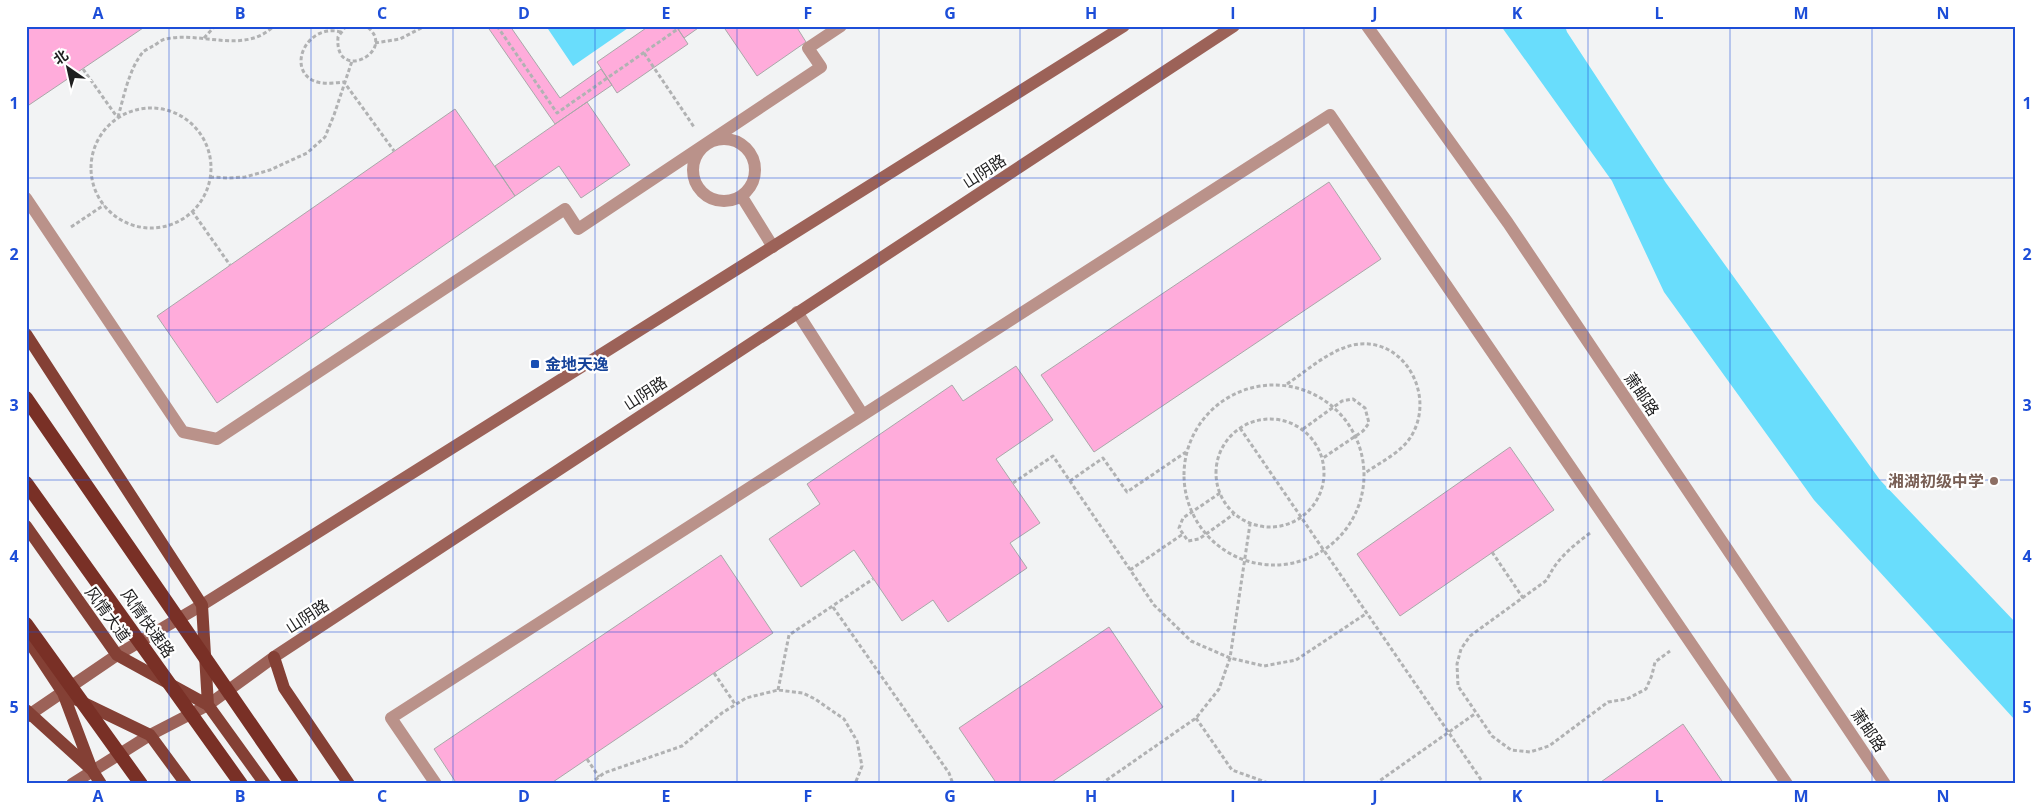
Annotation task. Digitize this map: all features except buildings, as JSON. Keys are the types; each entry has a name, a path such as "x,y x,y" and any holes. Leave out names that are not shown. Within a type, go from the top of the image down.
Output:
{"highway":[{"path":"26,398 292,784"},
{"name":"风情快速路","path":"26,483 241,784"},
{"path":"26,624 141,784"}],"main road":[{"path":"92,770 28,714 63,693 118,655 202,605 1124,26"},
{"name":"山阴路","path":"72,784 150,735 208,705 274,657 1234,26"},
{"path":"26,334 202,605 208,705"},
{"name":"风情大道","path":"26,526 118,655 208,705 265,784"},
{"path":"26,637 63,693 92,770 101,784"},
{"path":"274,657 284,688 349,784"},
{"path":"63,693 150,735 186,784"}],"street":[{"path":"26,198 184,432 217,439 565,209 578,229 706,145 821,67 808,48 841,26"},
{"name":"萧邮路","path":"1367,26 1508,223 1885,784"},
{"path":"436,784 391,718 1330,115 1787,784"},
{"path":"724,138 743,145 751,152 755,161 755,176 749,190 742,197 733,201 714,200 705,196 698,188 693,170 694,161 698,152 714,140 724,138"},
{"path":"742,197 773,247"},
{"path":"797,312 863,415"}],"path":[{"path":"204,39 215,26"},
{"path":"118,117 131,74 144,52 165,38 245,41 270,30 274,26"},
{"path":"346,26 338,37 339,50 342,55 352,61 365,59 374,50 373,32 366,26"},
{"path":"375,43 400,39 425,26"},
{"path":"497,26 557,113 682,26"},
{"path":"340,32 331,29 315,35 306,43 301,63 305,72 312,80 327,84 344,82"},
{"path":"644,53 706,145"},
{"path":"210,177 245,177 270,170 307,152 324,137 334,115 352,61"},
{"path":"83,69 118,117"},
{"path":"344,82 394,151"},
{"path":"156,108 175,112 191,123 204,138 210,157 210,177 204,195 192,211 176,222 157,227 147,227 137,226 119,218 104,206 94,188 90,168 94,149 103,131 118,117 136,109 156,108"},
{"path":"54,239 104,206"},
{"path":"192,211 230,265"},
{"path":"1287,384 1337,350 1355,345 1374,346 1391,352 1405,364 1416,379 1421,397 1420,415 1414,432 1402,447 1365,473"},
{"path":"1287,384 1316,394 1334,407 1341,412 1357,436 1366,468 1362,499 1349,527 1324,550 1301,562 1272,566 1245,561 1218,547 1199,526 1186,500 1183,471 1187,452 1189,443 1204,417 1227,397 1256,385 1287,384"},
{"path":"1303,429 1342,402 1353,399 1365,408 1369,422 1363,432 1323,458"},
{"path":"1269,418 1287,421 1303,429 1315,442 1323,458 1325,476 1321,493 1311,508 1301,517 1282,526 1266,528 1250,524 1234,514 1222,499 1216,482 1216,463 1223,445 1236,430 1252,422 1269,418"},
{"path":"1240,428 1484,784"},
{"path":"1070,481 1104,458 1127,492 1187,452"},
{"path":"1013,483 1053,456 1154,605 1191,641 1230,658 1264,666 1296,660 1367,613"},
{"path":"1220,492 1183,518 1179,528 1188,541 1199,539 1234,514"},
{"path":"1607,520 1569,548 1547,580 1470,636 1461,649 1457,664 1458,686 1476,713 1492,736 1511,750 1530,752 1549,746 1608,702 1628,699 1646,689 1655,662 1688,639"},
{"path":"1101,784 1196,718 1219,689 1230,658 1250,524"},
{"path":"1130,570 1183,534"},
{"path":"1492,552 1523,598"},
{"path":"778,690 789,635 873,579"},
{"path":"833,607 949,773 953,784"},
{"path":"714,673 735,704"},
{"path":"590,784 604,773 682,746 722,712 746,698 778,690 803,693 844,719 857,741 862,766 855,784"},
{"path":"1375,784 1476,713"},
{"path":"1196,718 1232,770 1271,784"},
{"path":"587,759 599,777"}],"water":[{"path":"546,26 631,26 573,66"},
{"path":"1501,26 1565,26 1567,32 1666,183 1880,480 2015,622 2015,720 1814,500 1664,292 1612,181"}],"place":[{"name":"金地天逸","path":"535,364"},
{"name":"湘湖初级中学","path":"1994,481"}]}
